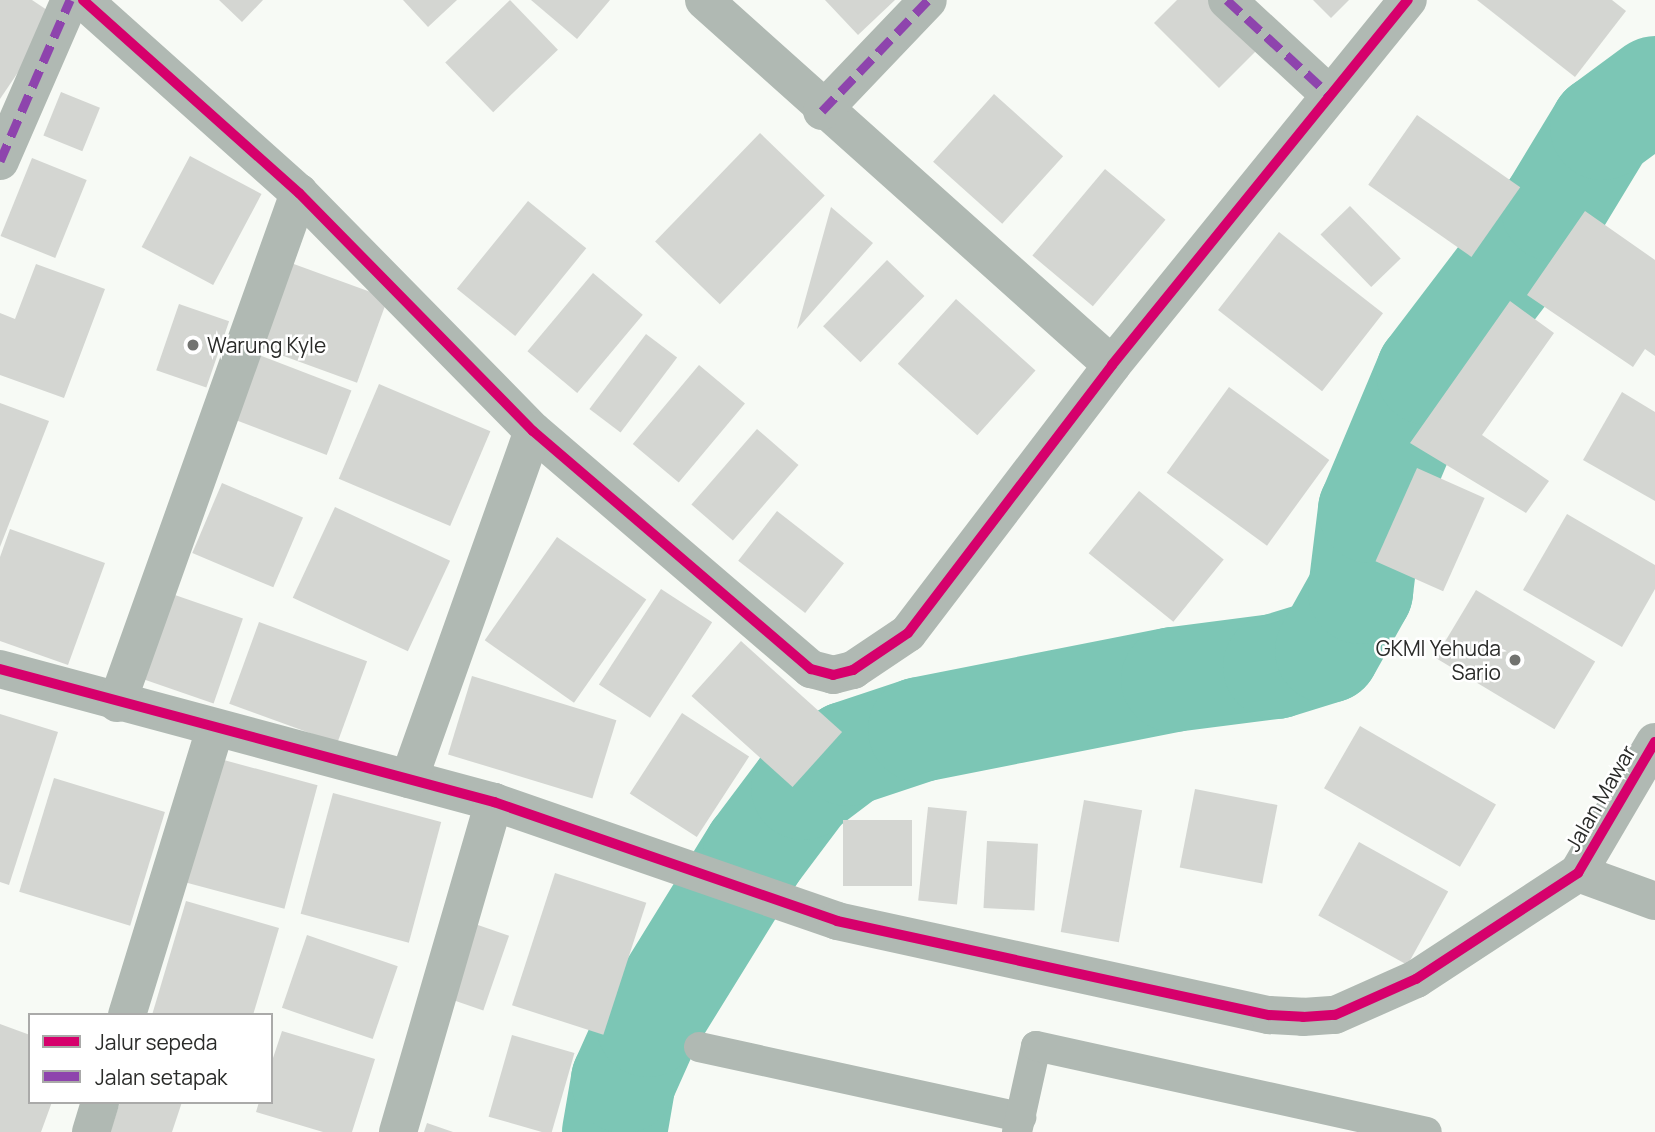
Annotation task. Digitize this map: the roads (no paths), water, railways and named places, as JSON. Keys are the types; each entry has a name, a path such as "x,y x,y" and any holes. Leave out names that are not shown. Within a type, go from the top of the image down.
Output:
{"street":[{"path":"0,161 70,0"},
{"path":"83,0 299,193 533,431 811,669 833,675 853,670 908,633 1112,365 1408,0"},
{"path":"704,0 822,111 1112,365"},
{"path":"822,111 928,0"},
{"path":"1227,0 1330,95"},
{"path":"117,703 299,193"},
{"path":"409,779 533,431"},
{"path":"0,669 117,703 494,803 762,900 1228,1007 1303,1017 1335,1015 1416,979 1578,873 1655,901"},
{"path":"128,1013 215,729"},
{"name":"Jalan Mawar","path":"1578,873 1655,741"},
{"path":"398,1132 494,803"},
{"path":"90,1132 99,1104"}],"lane":[{"path":"699,1047 1019,1124 1036,1046 1427,1132"}],"waterway":[{"path":"614,1132 623,1080 648,1024 755,851 803,787 848,753 920,729 1173,679 1275,666 1327,650 1360,591 1370,510 1428,372 1553,208 1602,127 1655,88"}],"place":[{"name":"Warung Kyle","path":"193,345"},
{"name":"GKMI Yehuda Sario","path":"1515,660"}]}
